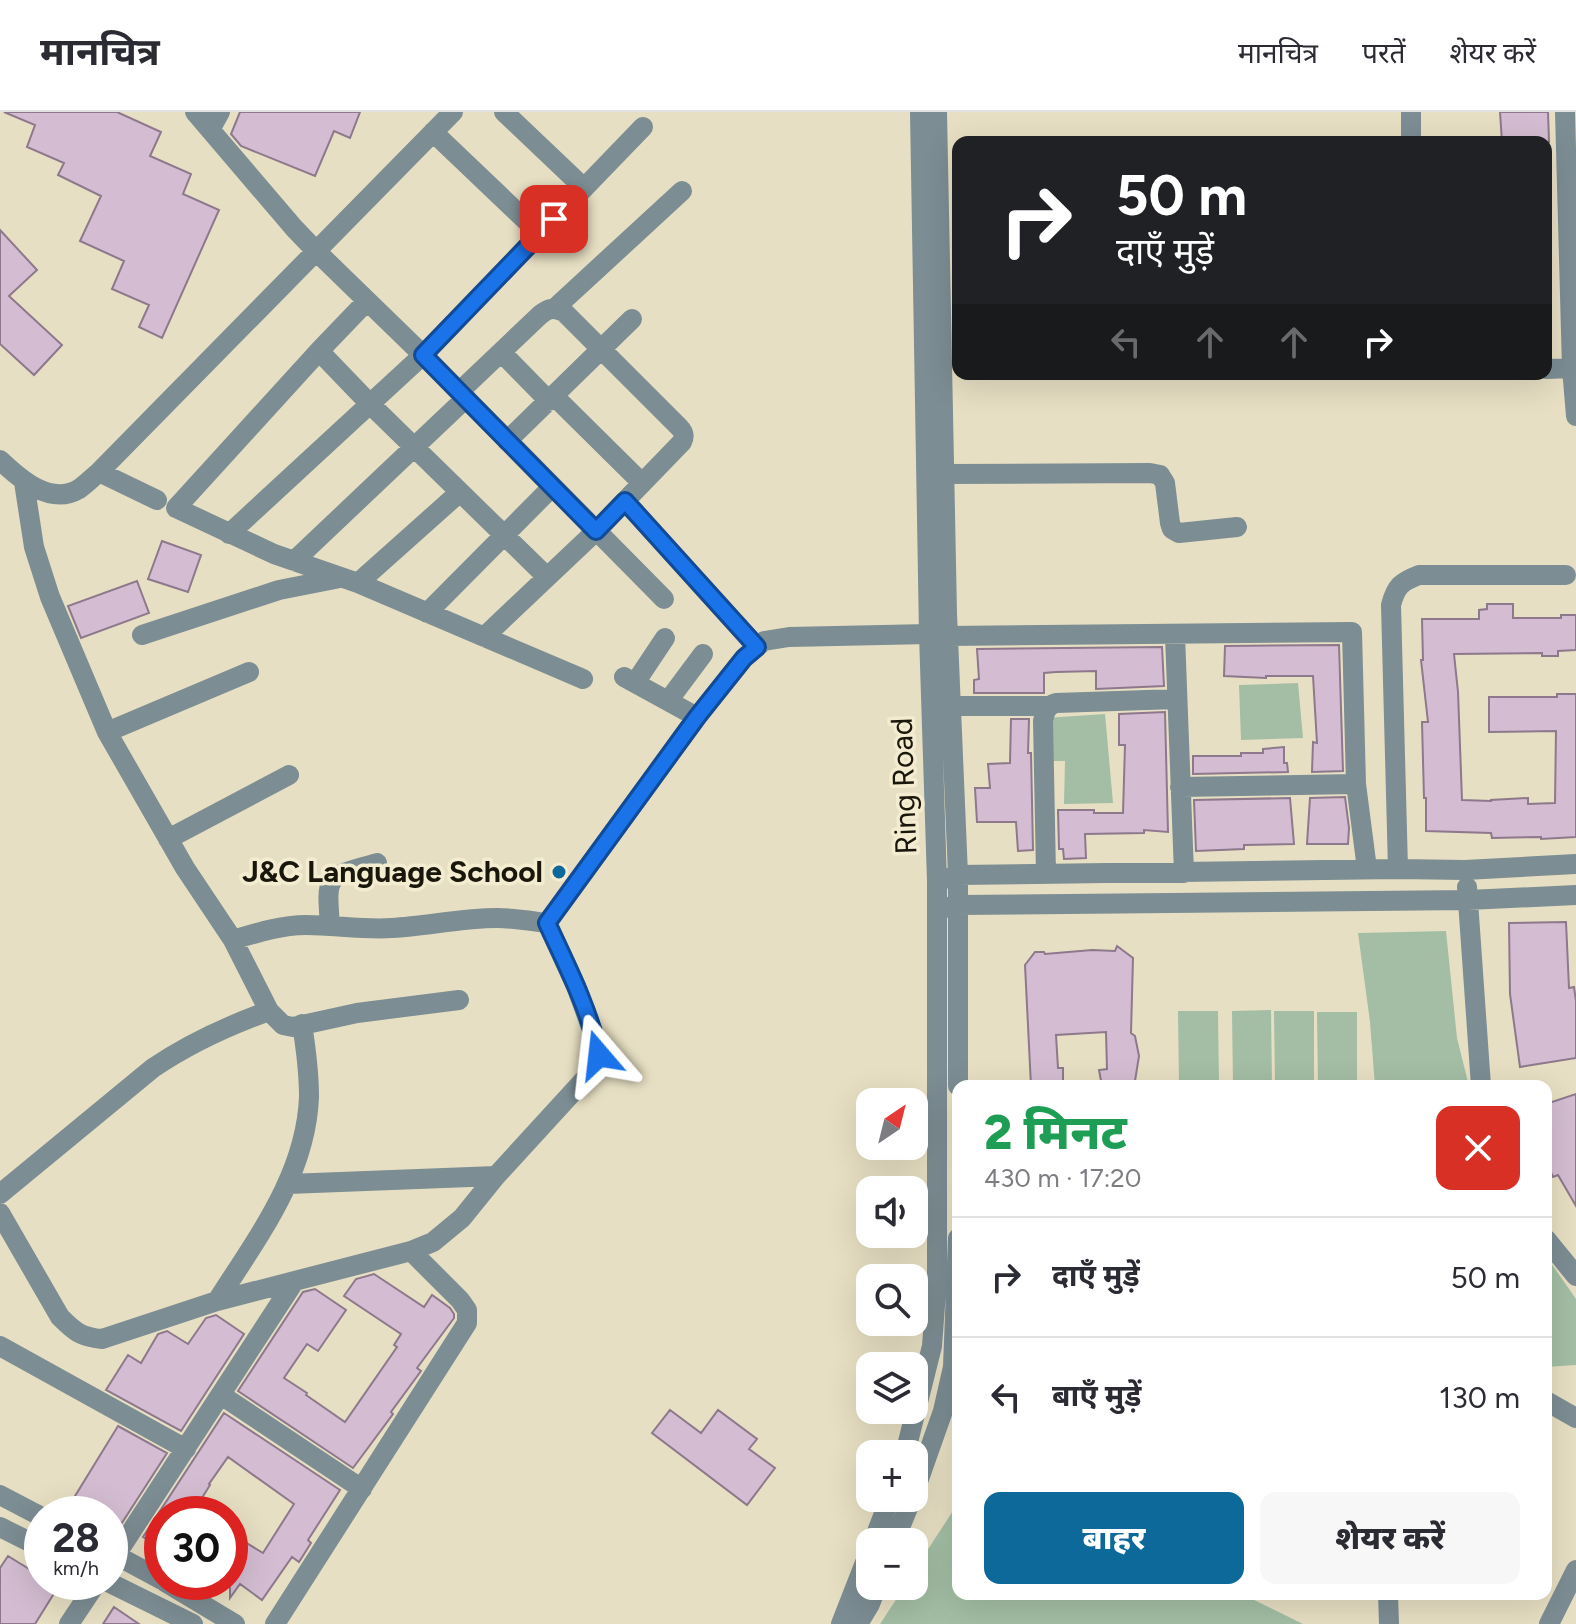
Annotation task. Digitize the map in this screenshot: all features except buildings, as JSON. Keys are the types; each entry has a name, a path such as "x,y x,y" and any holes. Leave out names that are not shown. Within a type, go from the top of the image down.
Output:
{"street":[{"path":"195,112 215,121 316,251 664,599"},
{"path":"0,460 24,482 45,492 63,495 78,490 453,112"},
{"path":"504,112 584,188"},
{"name":"Ring Road","path":"908,1440 932,1346 937,1279 947,907 958,875 920,112"},
{"name":"Ring Road","path":"937,112 947,634 937,881 947,907 958,1080"},
{"path":"1411,112 1411,136"},
{"path":"1565,112 1576,416"},
{"path":"229,534 423,355 643,127"},
{"path":"433,132 540,234"},
{"path":"555,308 682,191"},
{"path":"367,301 176,508 229,534 583,679"},
{"path":"294,561 414,447 501,352 547,309 555,308 564,312 683,432 684,437 596,531 484,637"},
{"path":"507,441 632,319"},
{"path":"319,351 547,577"},
{"path":"501,352 642,483"},
{"path":"1552,369 1572,368"},
{"path":"99,472 157,500"},
{"path":"944,474 1150,473 1160,475 1165,483 1172,529 1179,533 1237,527"},
{"path":"24,482 34,547 42,572 107,732 168,839 233,940 269,1011 283,1025 293,1027 357,1013 459,1000"},
{"path":"427,613 552,487"},
{"path":"142,635 279,590 349,581 460,492"},
{"path":"625,501 757,647"},
{"path":"1398,869 1391,605 1395,591 1404,581 1419,575 1566,575"},
{"path":"547,923 697,717 744,658 764,641 789,637 1352,632 1356,784 1367,869"},
{"path":"1175,635 1184,873"},
{"path":"665,638 630,680 697,717"},
{"path":"668,701 703,654"},
{"path":"107,732 249,672"},
{"path":"951,706 1049,706 1056,703 1177,699"},
{"path":"1046,874 1043,721 1044,712 1049,706"},
{"path":"168,839 289,775"},
{"path":"1180,787 1356,784"},
{"path":"330,926 330,882 335,876 377,863"},
{"path":"937,881 958,875 1465,870 1576,864"},
{"path":"1465,870 1481,1080"},
{"path":"947,907 1468,900 1576,895"},
{"path":"233,940 302,925 394,928 498,918 547,923"},
{"path":"0,1216 60,1317 74,1331 88,1338 102,1339 217,1301 411,1251 433,1242 462,1218 496,1176 594,1069 599,1055 595,1038 576,986 547,923"},
{"path":"0,1194 153,1068 206,1036 269,1011"},
{"path":"217,1301 288,1184 301,1149 309,1100 308,1062 302,1024"},
{"path":"288,1184 496,1176"},
{"path":"1552,1246 1576,1276"},
{"path":"275,1624 467,1323 467,1310 460,1300 411,1251"},
{"path":"128,1534 294,1282"},
{"path":"932,1346 952,1345"},
{"path":"0,1346 186,1449"},
{"path":"928,1453 943,1411 952,1371"},
{"path":"221,1395 362,1489"},
{"path":"1552,1404 1576,1418"},
{"path":"0,1495 24,1508"},
{"path":"0,1527 24,1539"},
{"path":"1549,1624 1576,1570"},
{"path":"841,1624 856,1586"},
{"path":"128,1592 193,1624"},
{"path":"69,1624 85,1600"},
{"path":"195,1600 235,1624"},
{"path":"858,1624 872,1600"},
{"path":"1388,1600 1389,1624"}],"green space":[{"path":"1298,683 1303,738 1241,740 1239,685"},
{"path":"1105,714 1113,803 1064,804 1065,761 1047,761 1045,718"},
{"path":"1446,931 1457,1038 1468,1080 1375,1080 1358,933"},
{"path":"1271,1010 1272,1080 1233,1080 1232,1011"},
{"path":"1178,1011 1218,1011 1219,1080 1179,1080"},
{"path":"1274,1011 1314,1011 1314,1080 1275,1080"},
{"path":"1317,1012 1357,1012 1357,1080 1318,1080"},
{"path":"1552,1265 1576,1299 1576,1365 1552,1367"},
{"path":"952,1512 952,1600 1254,1600 1303,1624 880,1624 896,1600 928,1600 928,1549"}],"place":[{"name":"J&C Language School","path":"559,872"}],"route":[{"path":"554,219 423,355 596,531 625,501 757,647 744,658 697,717 547,923 576,986 599,1055"}]}
